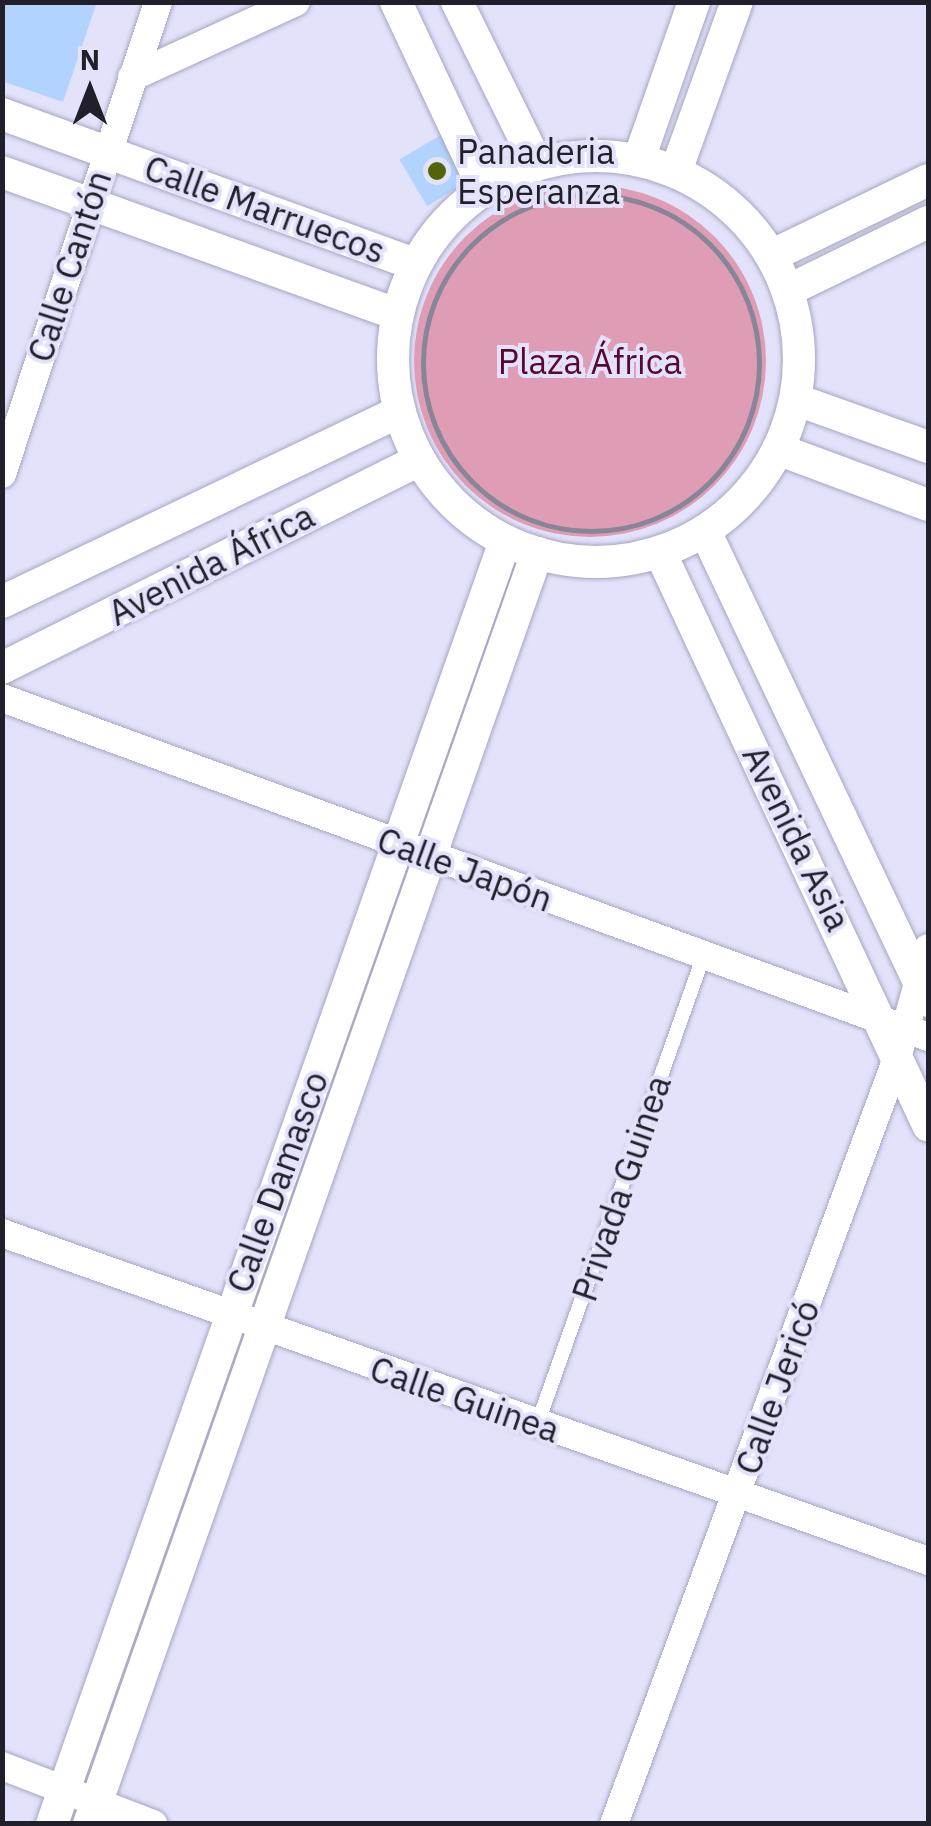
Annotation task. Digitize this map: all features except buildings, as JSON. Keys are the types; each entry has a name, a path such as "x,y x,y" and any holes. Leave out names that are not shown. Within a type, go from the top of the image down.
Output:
{"street":[{"name":"Calle Cantón","path":"2,474 158,2"},
{"path":"132,78 296,2"},
{"path":"396,2 484,188"},
{"path":"457,2 537,164"},
{"path":"639,160 694,2"},
{"path":"676,171 737,2"},
{"name":"Calle Marruecos","path":"2,114 415,264"},
{"path":"639,160 676,171 732,205 773,255 789,290 801,344 797,400 780,450 748,496 705,531 660,552 620,561 537,554 506,540 472,520 419,460 399,412 397,314 415,264 484,188 537,164 639,160"},
{"name":"Calle Marruecos","path":"2,172 397,314"},
{"path":"773,255 928,180"},
{"path":"789,290 928,222"},
{"path":"797,400 928,446"},
{"name":"Avenida África","path":"2,602 399,412"},
{"path":"780,450 928,505"},
{"name":"Avenida África","path":"2,668 419,460"},
{"name":"Avenida Asia","path":"705,531 925,975"},
{"name":"Calle Damasco","path":"93,1813 266,1329 506,540"},
{"name":"Avenida Asia","path":"660,552 904,1037 928,1125"},
{"name":"Calle Damasco","path":"52,1824 229,1315 413,852 537,554"},
{"name":"Calle Japón","path":"2,698 413,852 705,951 904,1037"},
{"name":"Calle Jericó","path":"614,1824 925,975"},
{"name":"Calle Guinea","path":"2,1233 928,1561"},
{"path":"2,1766 64,1789 93,1813 154,1824"}],"lane":[{"name":"Privada Guinea","path":"538,1426 705,951"}],"path":[{"path":"574,196 626,198 696,231 732,269 759,341 758,393 726,465 676,508 614,530 560,528 488,495 444,445 423,382 433,304 460,258 522,209 574,196"}],"green space":[{"name":"Plaza África","path":"590,185 624,188 657,198 688,214 715,236 737,263 753,294 763,327 763,395 753,428 737,459 715,486 688,508 657,524 624,534 590,537 556,534 523,524 492,508 465,486 443,459 427,428 417,395 414,361 417,327 427,294 443,263 465,236 492,214 523,198 556,188"}],"place":[{"name":"Panaderia Esperanza","path":"437,171"}]}
